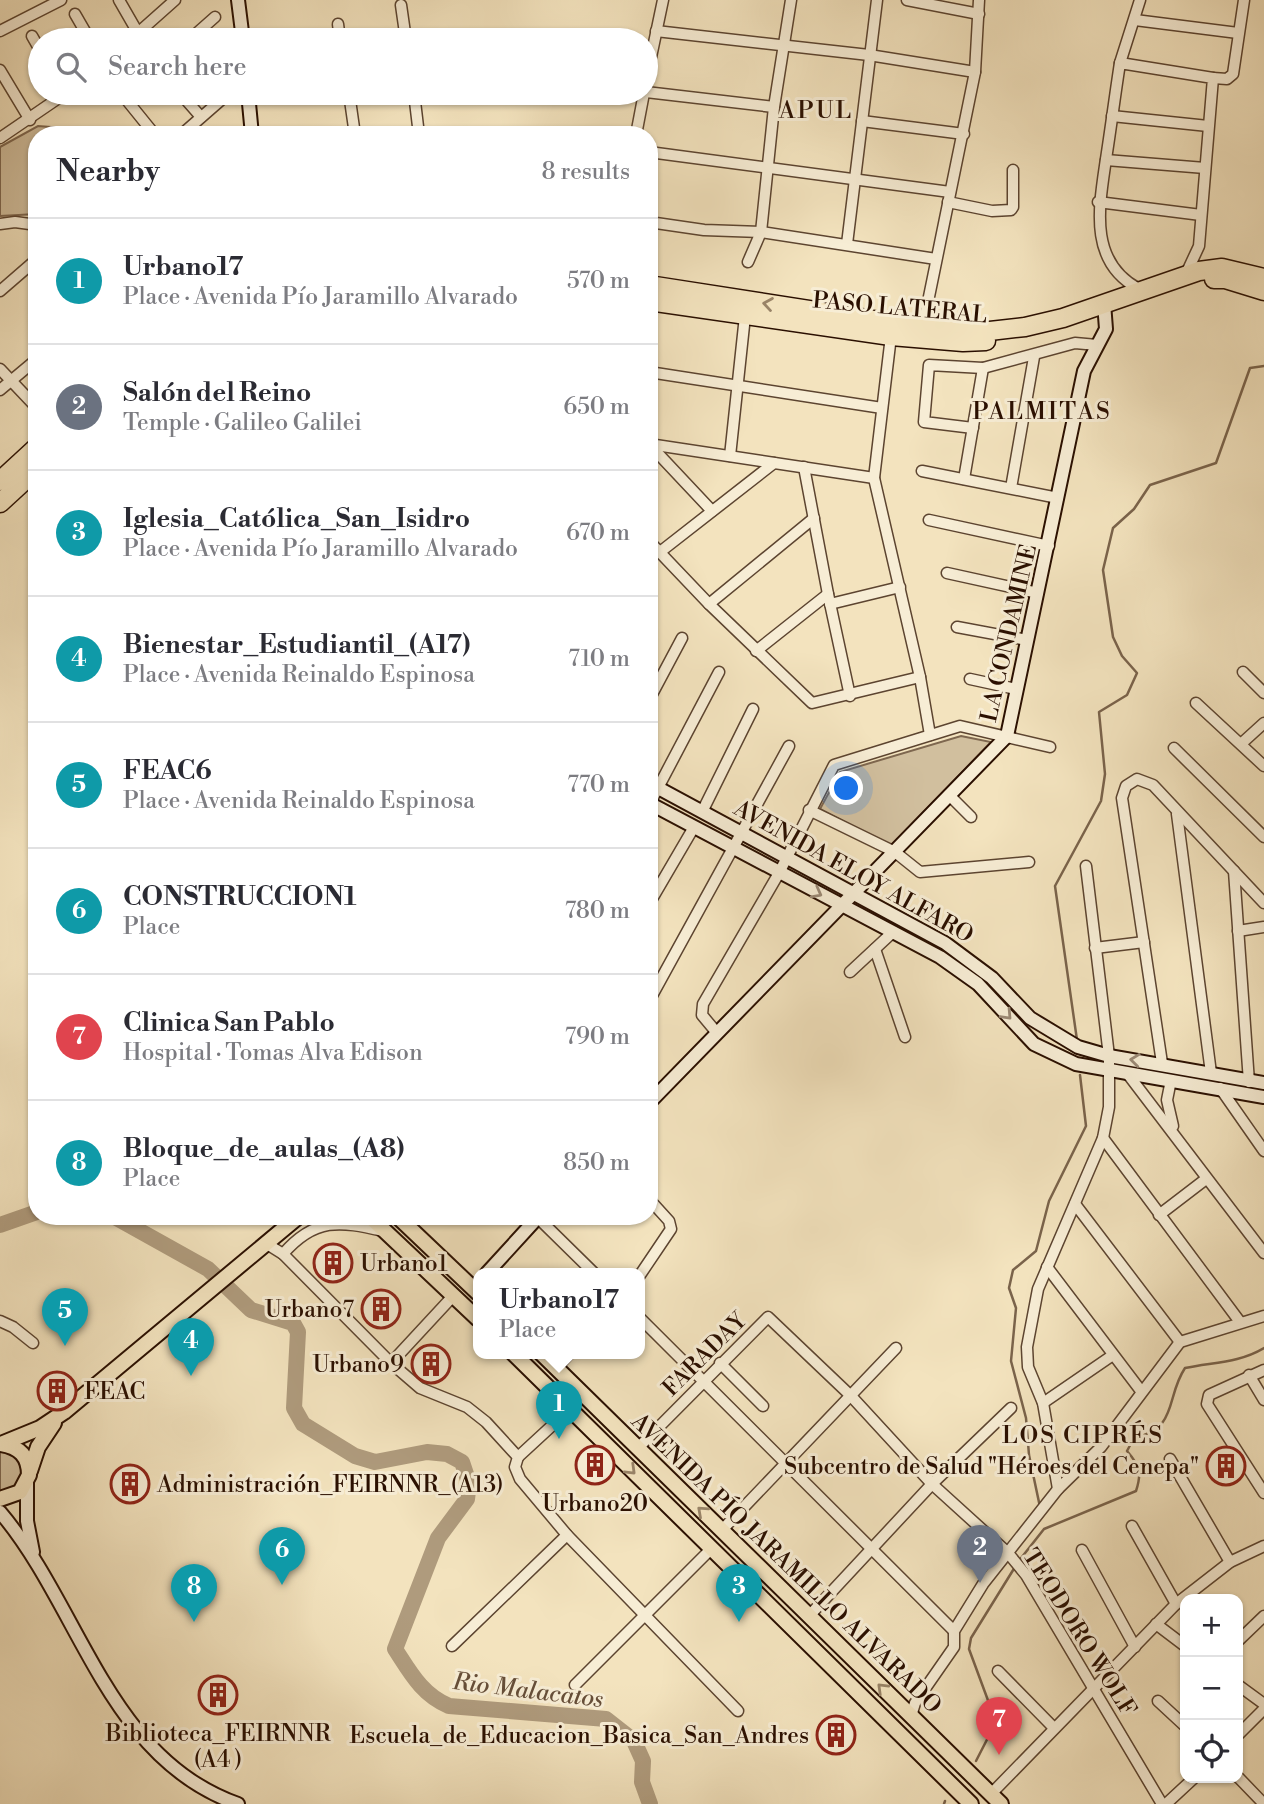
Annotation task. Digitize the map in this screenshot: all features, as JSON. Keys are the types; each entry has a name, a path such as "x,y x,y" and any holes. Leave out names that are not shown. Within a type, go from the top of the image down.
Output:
{"highway":[{"path":"658,286 923,326 981,332 1025,327 1108,305 1139,289 1186,274 1213,269 1247,271 1264,278"},
{"name":"PASO LATERAL","path":"658,302 891,336 962,342 1006,340 1108,305 1206,279 1225,279 1264,291"},
{"path":"0,481 28,455"},
{"path":"0,503 28,477"}],"main road":[{"path":"0,1444 34,1431 64,1412 289,1225"},
{"path":"379,1225 473,1315"},
{"path":"406,1225 473,1285"},
{"path":"413,1256 425,1244"},
{"name":"AVENIDA PÍO JARAMILLO ALVARADO","path":"519,1359 841,1673 971,1804"},
{"name":"AVENIDA PÍO JARAMILLO ALVARADO","path":"547,1359 996,1799"},
{"path":"584,1424 597,1410"},
{"path":"0,1499 17,1494 28,1479 38,1447 64,1412"},
{"path":"0,1444 21,1452 28,1462 28,1479"},
{"path":"669,1507 682,1493"},
{"path":"755,1590 768,1576"},
{"path":"841,1673 853,1660"},
{"path":"923,1755 935,1740"}],"street":[{"path":"0,31 61,0"},
{"path":"119,0 131,28"},
{"path":"238,0 242,28"},
{"path":"657,28 663,0"},
{"path":"748,262 761,232 770,167 774,107 791,0"},
{"path":"846,244 877,0"},
{"path":"907,0 979,14"},
{"path":"923,326 975,72 979,0"},
{"path":"1139,289 1120,278 1102,241 1098,202 1120,63 1140,0"},
{"path":"1120,63 1227,79 1233,74 1244,0"},
{"path":"144,28 173,1"},
{"path":"401,5 404,28"},
{"path":"75,14 83,28"},
{"path":"203,28 215,17"},
{"path":"1135,20 1238,33"},
{"path":"338,24 338,28"},
{"path":"658,31 869,55 975,72"},
{"path":"0,70 30,120"},
{"path":"1186,274 1199,246 1213,78"},
{"path":"658,94 774,107"},
{"path":"0,138 50,105"},
{"path":"131,105 148,126"},
{"path":"192,105 201,117"},
{"path":"191,126 215,105"},
{"path":"249,105 251,126"},
{"path":"351,105 354,126"},
{"path":"415,105 418,126"},
{"path":"638,126 642,105"},
{"path":"1112,116 1208,126"},
{"path":"862,121 964,134"},
{"path":"658,153 770,167 949,197 992,211 1011,210 1013,207 1013,170"},
{"path":"1106,160 1205,168"},
{"path":"1098,202 1201,215"},
{"path":"658,223 704,230 761,232 936,259"},
{"path":"0,224 28,224"},
{"path":"1199,246 1213,269"},
{"path":"0,290 28,267"},
{"path":"1108,305 1120,278"},
{"name":"LA CONDAMINE","path":"658,1094 1007,736 1084,371 1107,326 1108,305"},
{"path":"730,456 745,316"},
{"path":"891,336 874,478 920,677 930,735"},
{"path":"973,428 924,422 929,365 983,368 1034,357 1075,343 1097,345"},
{"path":"1011,488 1034,357"},
{"path":"0,390 28,367"},
{"path":"964,479 983,368"},
{"path":"0,369 28,399"},
{"path":"658,374 882,408"},
{"path":"658,445 874,478"},
{"path":"658,454 712,511"},
{"path":"774,463 660,552 756,651 812,703 920,677"},
{"path":"804,467 849,696"},
{"path":"922,471 1058,498"},
{"path":"709,604 814,518"},
{"path":"929,520 1049,546"},
{"path":"947,573 1038,593"},
{"path":"756,651 829,599 900,587"},
{"path":"957,627 1027,640"},
{"path":"658,683 682,638"},
{"path":"658,778 719,672"},
{"path":"1243,672 1264,694"},
{"path":"970,679 1016,689"},
{"path":"1196,703 1264,766"},
{"path":"702,812 754,709"},
{"path":"1242,743 1264,723"},
{"path":"718,1033 702,1015 703,1004 779,873 809,810 836,763 963,726 1050,747"},
{"path":"658,985 789,746"},
{"path":"1174,748 1264,836"},
{"path":"1162,1063 1122,798 1130,782 1143,779 1153,785 1264,903"},
{"name":"AVENIDA ELOY ALFARO","path":"658,787 971,959 1044,1029 1078,1047 1109,1056 1162,1063 1264,1083"},
{"path":"950,796 971,817"},
{"name":"AVENIDA ELOY ALFARO","path":"658,808 940,957 987,993 1034,1044 1076,1064 1264,1097"},
{"path":"809,810 895,852 920,872 1029,862"},
{"path":"1177,813 1211,1073"},
{"path":"658,889 694,827"},
{"path":"1058,1489 1043,1403 1028,1367 1027,1347 1038,1289 1103,1138 1109,1107 1109,1056 1086,866"},
{"path":"1234,871 1249,1082"},
{"path":"1238,931 1264,927"},
{"path":"850,972 893,932"},
{"path":"1095,948 1144,942"},
{"path":"875,949 905,1037"},
{"path":"987,993 998,984"},
{"path":"1127,1073 1264,1253"},
{"path":"1171,1080 1167,1100 1175,1133"},
{"path":"1220,1088 1264,1151"},
{"path":"1103,1138 1240,1322"},
{"path":"1159,1215 1206,1179"},
{"path":"1075,1204 1180,1342"},
{"path":"644,1268 668,1236 669,1221 658,1209"},
{"path":"283,1254 304,1234 324,1225"},
{"path":"356,1225 388,1233"},
{"path":"492,1268 531,1225"},
{"path":"546,1225 589,1268"},
{"path":"267,1244 283,1254 391,1363 420,1388 467,1407 486,1422 519,1457"},
{"path":"1047,1267 1141,1391"},
{"path":"391,1363 454,1295"},
{"path":"911,1716 915,1703 954,1647 954,1631 962,1614 1058,1489 1101,1447 1180,1342 1264,1316"},
{"name":"FARADAY","path":"638,1448 768,1317"},
{"name":"TEODORO WOLF","path":"768,1317 851,1396 932,1484 1009,1555 1026,1575 1164,1804"},
{"path":"0,1321 13,1327 33,1343"},
{"path":"645,1324 954,1631"},
{"path":"723,1530 896,1348"},
{"path":"1043,1403 1113,1355"},
{"path":"556,1368 564,1359"},
{"path":"720,1363 763,1406"},
{"path":"1264,1370 1249,1375 1206,1399 1264,1493"},
{"path":"1249,1375 1264,1400"},
{"path":"809,1616 932,1484 1011,1408"},
{"path":"569,1410 519,1457 515,1467 520,1479 567,1535 646,1613 738,1711"},
{"path":"1170,1459 1230,1562"},
{"path":"28,1479 27,1521 35,1559"},
{"path":"0,1512 35,1559 102,1681 141,1736 186,1777 219,1798 238,1804"},
{"path":"1132,1526 1175,1604"},
{"path":"452,1646 567,1535"},
{"path":"996,1799 1054,1728 1175,1604 1230,1562 1264,1546"},
{"path":"575,1685 712,1548"},
{"path":"1082,1550 1135,1647"},
{"path":"1243,1636 1264,1616"},
{"path":"1156,1624 1180,1642"},
{"path":"998,1671 1054,1728"},
{"path":"1243,1689 1264,1707 1243,1730"},
{"path":"1158,1700 1180,1721"},
{"path":"1243,1782 1264,1804"},
{"path":"1164,1804 1188,1783"}],"shaded area":[{"path":"28,132 28,214 0,216 0,147"},
{"path":"961,736 991,742 891,846 820,809 840,772"},
{"path":"0,1450 14,1453 23,1466 20,1485 0,1494"}],"waterway":[{"path":"1077,1040 1055,886 1101,801 1105,774 1099,712 1127,695 1137,673 1122,656 1113,637 1103,570 1113,528 1134,509 1150,485 1216,463 1250,368 1264,366"},
{"path":"1040,1507 1029,1455 1026,1418 1011,1361 1016,1308 1009,1288 1013,1270 1036,1251 1049,1201 1086,1126 1080,1075"},
{"name":"Rio Malacatos","path":"0,1225 28,1215"},
{"name":"Rio Malacatos","path":"129,1225 208,1269 251,1310 293,1323 298,1332 294,1408 303,1424 355,1456 375,1462 427,1452 447,1454 462,1462 469,1483 467,1499 438,1538 395,1649 424,1689 449,1706 606,1719 634,1741 643,1761 642,1782 650,1804"},
{"path":"1018,1562 1044,1529 1136,1491 1139,1470 1127,1451 1134,1438 1158,1427 1165,1419 1185,1368 1235,1359 1264,1348"},
{"path":"976,1761 996,1722 969,1649 971,1638 1015,1567"}],"place":[{"name":"Urbano1","path":"333,1263"},
{"name":"Urbano7","path":"381,1309"},
{"name":"FEAC6","path":"65,1346"},
{"name":"Urbano9","path":"431,1364"},
{"name":"Bienestar_Estudiantil_(A17)","path":"191,1376"},
{"name":"FEAC","path":"57,1391"},
{"name":"Urbano17","path":"559,1439"},
{"name":"Urbano20","path":"595,1465"},
{"name":"Subcentro de Salud \"Héroes del Cenepa\"","path":"1226,1466"},
{"name":"Administración_FEIRNNR_(A13)","path":"130,1484"},
{"name":"Salón del Reino","path":"980,1583"},
{"name":"CONSTRUCCION1","path":"282,1585"},
{"name":"Bloque_de_aulas_(A8)","path":"194,1622"},
{"name":"Iglesia_Católica_San_Isidro","path":"739,1622"},
{"name":"Biblioteca_FEIRNNR (A4 )","path":"218,1695"},
{"name":"Escuela_de_Educacion_Basica_San_Andres","path":"836,1735"},
{"name":"Clinica San Pablo","path":"999,1755"}],"district":[{"name":"APUL","path":"816,110"},
{"name":"PALMITAS","path":"1042,411"},
{"name":"LOS CIPRÉS","path":"1083,1435"}]}
